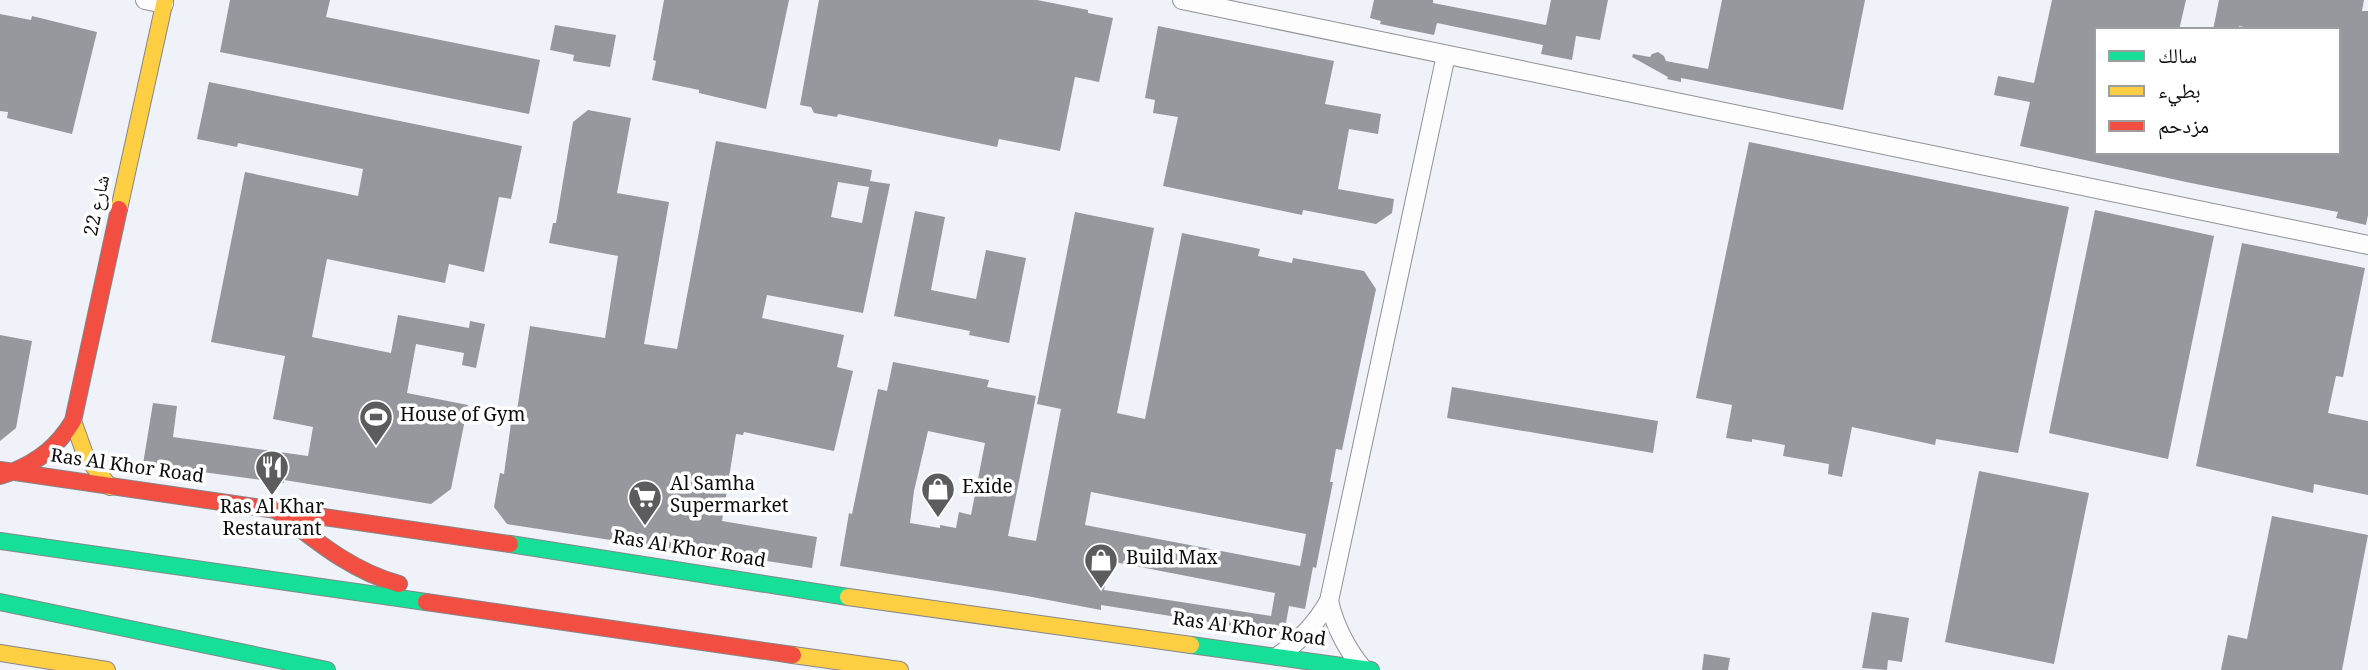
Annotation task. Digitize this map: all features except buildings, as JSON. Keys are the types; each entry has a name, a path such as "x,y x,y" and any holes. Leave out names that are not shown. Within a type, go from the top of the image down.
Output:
{"main road":[{"name":"شارع 22","path":"4,472 37,461 48,453 58,444 73,421 165,2"},
{"name":"شارع 22","path":"73,421 84,456 91,468 110,487"},
{"name":"Ras Al Khor Road","path":"4,472 423,530 818,593 1367,669"},
{"path":"276,510 369,575 397,584 473,596 523,615"},
{"path":"0,541 900,670"},
{"path":"5,604 327,670"},
{"path":"0,653 107,670"}],"street":[{"path":"145,0 165,2"},
{"path":"1182,0 2368,245"},
{"path":"1278,656 1302,638 1329,601 1446,55"},
{"path":"1329,601 1345,644 1367,669"}],"traffic: fast":[{"path":"0,541 426,602"},
{"path":"510,544 848,597"},
{"path":"0,602 327,670"},
{"path":"1191,645 1371,670"}],"traffic: slow":[{"path":"119,209 165,0"},
{"path":"73,421 86,457 110,487"},
{"path":"848,597 1191,645"},
{"path":"0,653 107,670"},
{"path":"793,655 900,670"}],"traffic: jam":[{"path":"12,472 47,452 73,421 119,209"},
{"path":"0,470 510,544"},
{"path":"0,476 12,472"},
{"path":"276,510 349,563 399,584"},
{"path":"426,602 793,655"}],"place":[{"name":"House of Gym","path":"376,447"},
{"name":"Ras Al Khar Restaurant","path":"272,497"},
{"name":"Exide","path":"938,519"},
{"name":"Al Samha Supermarket","path":"645,527"},
{"name":"Build Max","path":"1101,590"}]}
